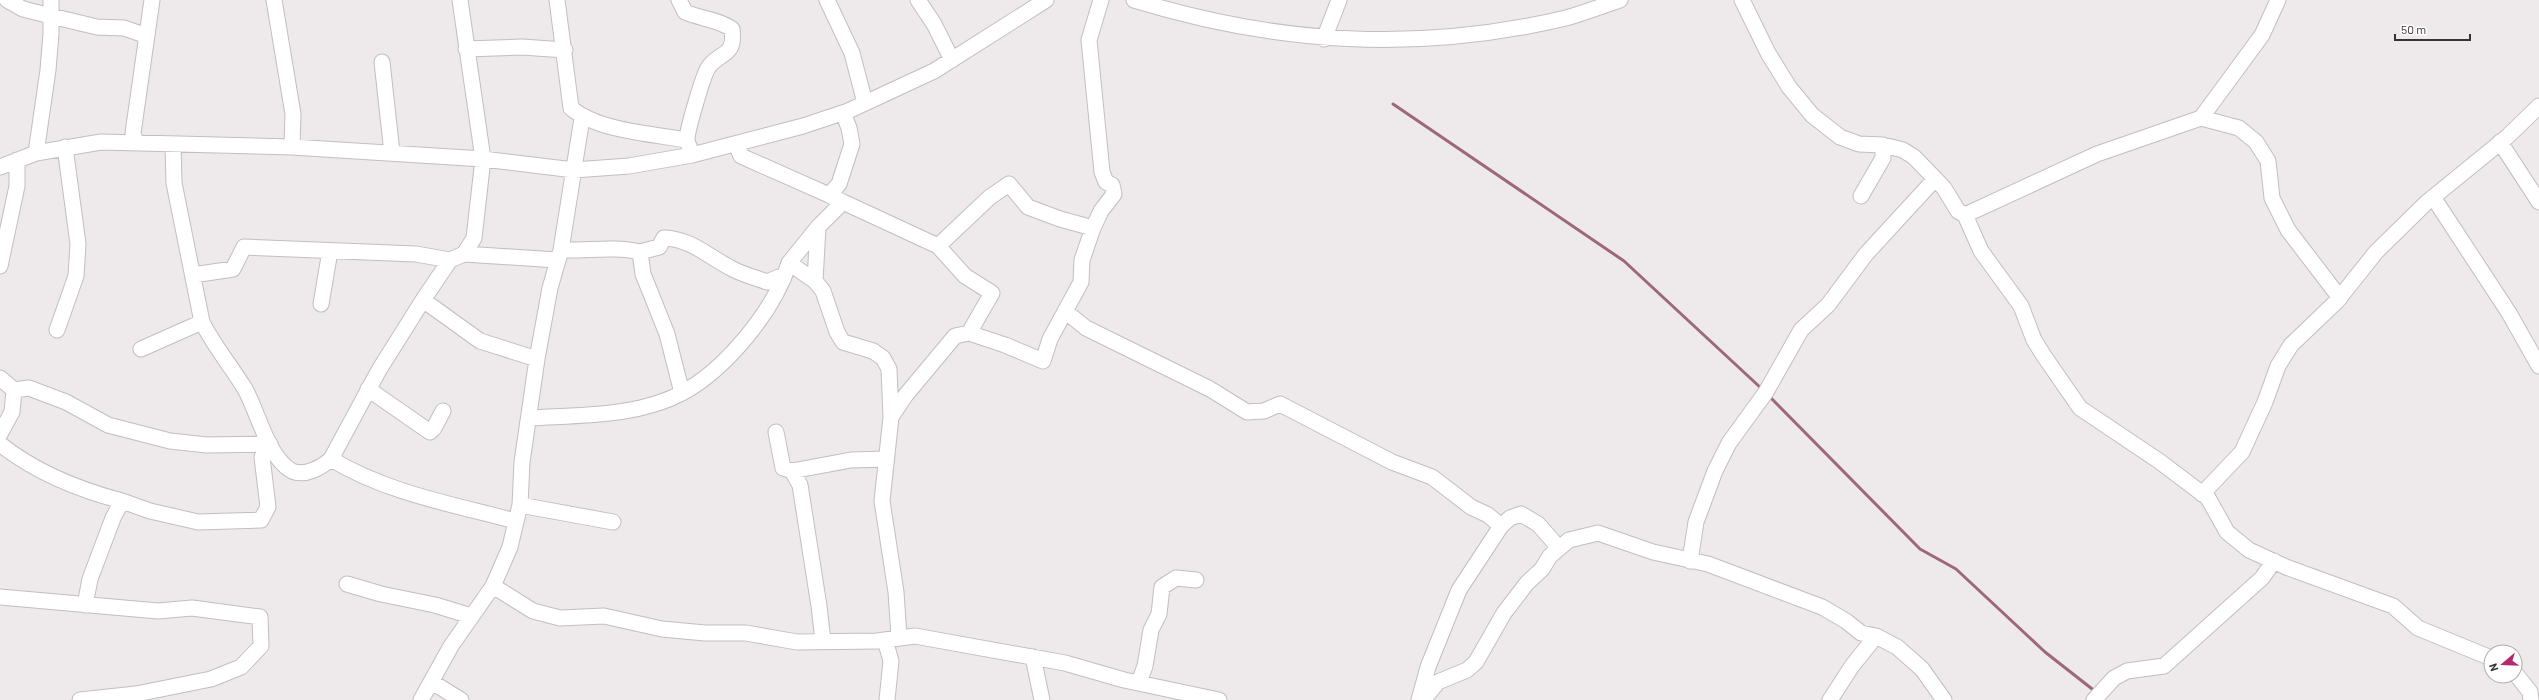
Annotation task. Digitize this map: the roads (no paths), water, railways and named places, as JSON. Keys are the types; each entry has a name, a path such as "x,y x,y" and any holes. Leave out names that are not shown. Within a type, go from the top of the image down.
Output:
{"street":[{"path":"7,0 23,9 97,27 124,28 147,36"},
{"path":"36,153 48,70 51,16 50,0"},
{"path":"136,143 133,133 152,0"},
{"path":"274,0 293,114 292,147"},
{"path":"173,145 174,183 202,322 212,341 245,390 270,444 291,470 300,473 320,468 331,459 368,389 423,300 474,238 483,159 460,0"},
{"path":"557,0 565,50 570,108 582,118 609,126 687,140"},
{"path":"679,0 685,12 701,19 723,22 732,29 734,41 726,54 708,68 690,124 687,140 692,155"},
{"path":"827,0 852,53 865,103"},
{"path":"918,0 934,24 952,60"},
{"path":"0,167 36,153 101,142 292,147 483,159 574,170 629,166 692,155 803,126 843,113 934,71 1046,0"},
{"path":"891,417 905,396 955,336 968,333 1005,345 1043,361 1050,339 1080,282 1082,260 1093,228 1101,211 1114,194 1112,185 1106,182 1102,172 1089,40 1101,0"},
{"path":"1134,0 1244,28 1324,39 1424,39 1484,33 1566,17 1620,0"},
{"path":"1324,39 1339,0"},
{"path":"1742,0 1773,60 1789,87 1812,115 1840,136 1859,144 1883,145 1903,150 1914,157 1935,178 1958,211 1965,215 1981,251 2021,306 2034,340 2080,408 2208,498 2228,532 2249,550 2393,606 2418,628 2483,655"},
{"path":"2200,118 2262,35 2278,0"},
{"path":"466,49 522,47 565,50"},
{"path":"382,62 392,153"},
{"path":"2202,494 2242,452 2265,402 2278,366 2291,345 2340,298 2376,252 2433,198 2500,142 2539,106"},
{"path":"829,195 839,184 852,144 850,128 843,113"},
{"path":"421,700 451,646 493,586 510,547 520,505 522,462 530,418 537,359 559,255 582,118"},
{"path":"1965,215 2097,154 2200,118 2239,128 2256,142 2268,161 2272,198 2288,230 2340,298"},
{"path":"2500,142 2539,202"},
{"path":"736,144 742,156 938,246 965,276 992,293 968,333"},
{"path":"1861,196 1883,158 1883,145"},
{"path":"57,330 76,276 78,244 65,147"},
{"path":"0,266 17,186 17,160"},
{"path":"1690,561 1696,522 1715,471 1729,443 1766,392 1801,330 1828,305 1866,254 1935,178"},
{"path":"938,246 990,197 1009,184 1028,207 1060,220 1093,228"},
{"path":"2433,198 2509,313 2539,366"},
{"path":"193,276 230,271 233,269 244,247 304,248 330,251 457,257 559,255 622,248 640,252 659,247 664,238 679,239 700,248 729,267 767,282 780,276 786,270 818,227 843,202"},
{"path":"815,281 818,227"},
{"path":"321,304 330,251"},
{"path":"640,252 642,274 667,334 682,393"},
{"path":"786,270 815,281 823,291 837,332 843,342 873,351 883,358 889,369 891,417 882,501 896,592 887,700"},
{"path":"530,418 603,414 663,403 682,393 717,367 750,331 772,302 786,270"},
{"path":"423,300 480,341 537,359"},
{"path":"1065,311 1086,328 1210,389 1247,412 1264,411 1280,404 1392,462 1432,477 1471,507 1488,515 1501,526"},
{"path":"141,349 202,322"},
{"path":"0,378 14,390 30,388 66,402 108,425 170,441 207,446 270,444"},
{"path":"368,389 430,432 434,428 443,411"},
{"path":"0,434 12,412 14,390"},
{"path":"776,432 783,468 792,471 851,460 886,459"},
{"path":"0,444 22,462 65,481 150,511 198,522 261,520 268,507 262,457 270,444"},
{"path":"331,459 351,472 383,486 515,521"},
{"path":"792,471 800,485 819,606 823,642"},
{"path":"85,605 90,579 113,518 122,501"},
{"path":"520,505 613,522"},
{"path":"1419,700 1428,668 1459,590 1501,526 1510,518 1521,514 1538,524 1559,548"},
{"path":"1423,700 1438,682 1467,670 1476,662 1504,613 1527,583 1542,569 1550,556 1569,540 1598,533 1653,552 1732,572 1822,607 1846,620 1861,633 1876,636 1897,647 1922,668 1944,700"},
{"path":"2094,700 2114,678 2127,671 2164,666 2262,578 2274,561"},
{"path":"1139,682 1145,666 1151,630 1159,614 1162,587 1176,578 1196,580"},
{"path":"347,584 381,594 435,605 471,616"},
{"path":"493,586 533,611 560,618 604,616 680,632 746,633 797,642 823,642 915,636 1033,657 1219,700"},
{"path":"0,597 158,611 192,608 260,617 261,646 241,667 211,679 136,694 80,700"},
{"path":"1830,700 1852,666 1876,636"},
{"path":"1033,657 1041,686 1042,700"},
{"path":"432,682 461,700"},
{"path":"2523,682 2534,695"}],"waterway":[{"path":"1393,104 1624,261 1762,389"},
{"path":"1769,396 1920,549 1956,569 2045,652 2096,692"}]}
